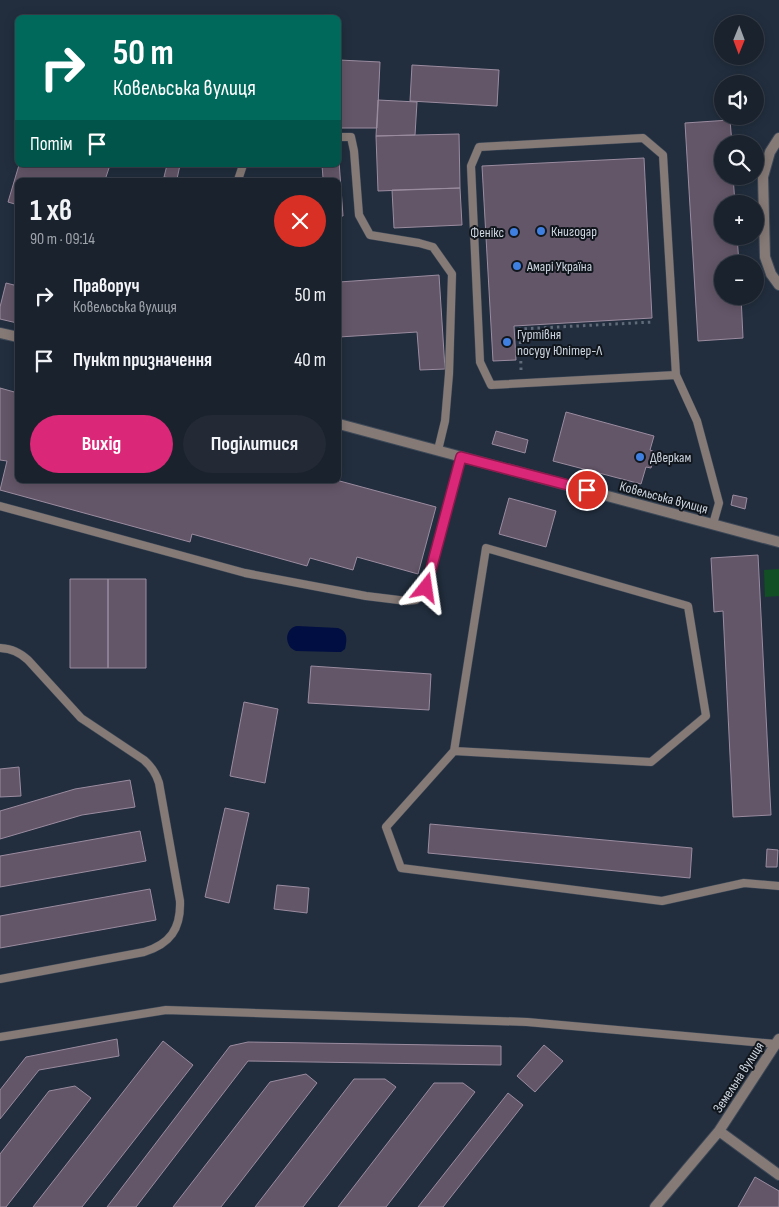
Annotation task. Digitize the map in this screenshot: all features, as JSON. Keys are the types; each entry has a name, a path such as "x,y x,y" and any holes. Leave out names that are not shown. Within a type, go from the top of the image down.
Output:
{"street":[{"path":"779,138 770,152 764,177 765,258 771,274 779,285"},
{"path":"0,333 15,337"},
{"name":"Ковельська вулиця","path":"341,425 779,542"},
{"name":"Земельна вулиця","path":"655,1207 719,1131 778,1041"},
{"name":"Земельна вулиця","path":"719,1131 779,1175"}],"lane":[{"path":"341,137 351,137 354,150 359,216 370,235 433,247 452,274 449,374 445,421 438,450"},
{"path":"676,375 491,385 480,362 471,166 479,147 643,138 663,155 676,375 697,421 719,503 713,524"},
{"path":"0,506 245,573 366,596 407,601 416,600 426,588 461,457"},
{"path":"454,751 651,762 706,716 688,606 486,548 454,751 386,827 401,868 662,901 744,883 779,886"},
{"path":"0,648 21,654 81,718 151,766 159,783 180,902 180,913 178,924 172,934 165,943 155,949 0,979"},
{"path":"0,1038 166,1010 527,1022 778,1041"}],"path":[{"path":"522,383 520,329 652,322"}],"green space":[{"path":"779,569 779,596 765,597 764,570"}],"shaded area":[{"path":"297,626 341,629 346,636 345,649 341,652 296,651 289,646 287,638 290,630"}],"building":[{"path":"341,60 380,62 377,128 341,128"},
{"path":"412,65 499,70 497,106 410,101"},
{"path":"378,100 417,102 415,135 376,136"},
{"path":"714,121 714,125 730,125 731,135 714,135 714,185 734,185 734,195 714,195 714,245 738,245 738,255 714,255 714,305 741,305 743,338 698,341 685,123"},
{"path":"459,134 460,188 378,191 376,136"},
{"path":"644,158 652,318 514,326 516,360 493,361 482,166"},
{"path":"18,167 109,167 106,178 15,178"},
{"path":"166,167 180,167 177,178 164,177"},
{"path":"322,167 339,167 340,178 323,178"},
{"path":"15,178 15,204 8,202"},
{"path":"341,188 343,216 341,216"},
{"path":"460,188 462,225 394,228 392,190"},
{"path":"439,275 445,369 420,370 417,332 341,337 341,282"},
{"path":"6,283 15,285 15,323 0,319 0,307"},
{"path":"0,388 15,392 15,483 341,483 341,481 436,507 418,574 357,557 353,570 310,558 307,566 192,534 190,542 0,490 7,461 0,460"},
{"path":"566,412 654,436 650,450 655,452 651,468 646,467 641,484 553,461"},
{"path":"496,431 528,440 525,453 492,444"},
{"path":"733,495 747,498 745,509 731,505"},
{"path":"509,498 556,511 546,547 499,534"},
{"path":"758,555 771,815 733,817 723,611 714,612 711,558"},
{"path":"70,579 108,579 108,668 70,668"},
{"path":"108,579 146,579 146,668 108,668"},
{"path":"311,666 431,674 429,710 308,703"},
{"path":"244,702 278,709 265,783 230,776"},
{"path":"19,767 21,796 0,797 0,769"},
{"path":"130,780 135,807 82,815 0,839 0,811 75,789"},
{"path":"225,808 249,813 229,903 205,897"},
{"path":"430,824 692,848 690,878 428,853"},
{"path":"140,831 146,861 0,887 0,856"},
{"path":"767,849 778,850 777,867 766,867"},
{"path":"277,885 309,888 307,913 274,909"},
{"path":"150,889 156,920 0,948 0,916"},
{"path":"117,1039 119,1056 39,1070 0,1119 0,1090 26,1057"},
{"path":"163,1041 193,1065 82,1207 33,1207"},
{"path":"248,1042 501,1046 501,1065 248,1061 136,1207 107,1207 230,1046"},
{"path":"544,1045 563,1061 535,1092 517,1076"},
{"path":"306,1074 317,1083 221,1207 173,1207 270,1082"},
{"path":"354,1079 385,1079 396,1087 303,1207 255,1207"},
{"path":"434,1083 463,1083 475,1092 386,1207 338,1207"},
{"path":"75,1086 91,1098 6,1207 0,1207 0,1154 49,1091"},
{"path":"508,1093 523,1105 443,1207 418,1207"},
{"path":"755,1177 779,1191 779,1207 738,1207"}],"place":[{"name":"Книгодар","path":"541,231"},
{"name":"Фенікс","path":"514,232"},
{"name":"Амарі Україна","path":"517,266"},
{"name":"Гуртівня посуду Юпітер-Л","path":"507,342"},
{"name":"Дверкам","path":"640,457"}],"route":[{"path":"426,588 461,457 587,490"}]}
